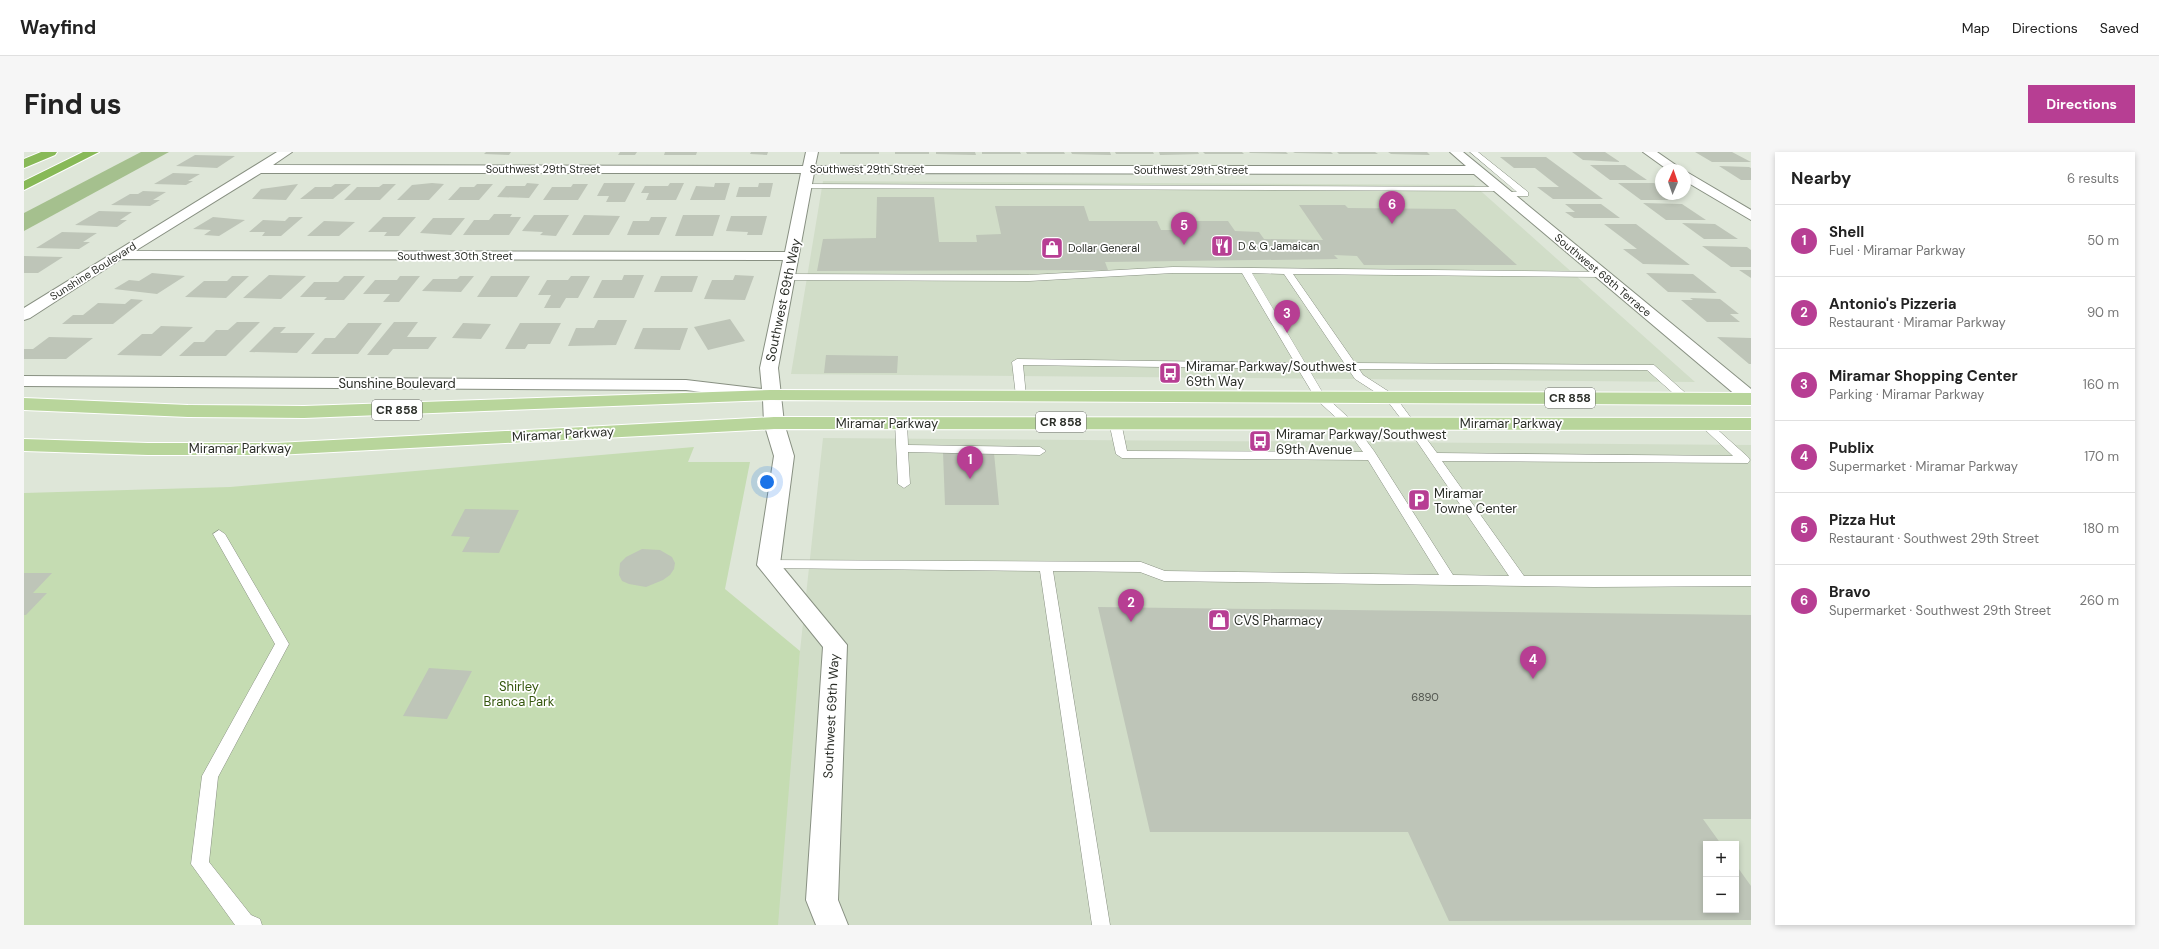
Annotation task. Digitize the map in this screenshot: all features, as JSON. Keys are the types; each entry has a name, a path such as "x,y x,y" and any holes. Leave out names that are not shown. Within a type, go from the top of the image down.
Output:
{"highway":[{"path":"24,164 50,152"},
{"path":"24,186 93,152"}],"main road":[{"name":"Miramar Parkway","path":"24,404 188,412 304,412 770,395 1751,399"},
{"name":"Miramar Parkway","path":"24,445 148,449 276,449 774,423 1409,422 1751,424"}],"street":[{"name":"Sunshine Boulevard","path":"24,315 118,255 286,152"},
{"name":"Southwest 69th Way","path":"812,152 788,277 768,368 774,423 784,456 768,564 835,645 822,900 832,925"},
{"name":"Southwest 68th Terrace","path":"1456,152 1751,399"},
{"path":"1649,152 1668,164"},
{"name":"Southwest 29th Street","path":"257,169 1478,170"},
{"path":"1691,179 1751,216"},
{"name":"Southwest 30th Street","path":"118,255 792,256"},
{"name":"Sunshine Boulevard","path":"24,381 686,385 770,395"}],"lane":[{"path":"806,186 1503,192 1524,194 1474,152"},
{"path":"788,277 1021,279 1116,276 1173,270 1601,274"},
{"path":"1245,270 1320,397 1347,422 1372,456 1450,580"},
{"path":"1286,270 1359,377 1390,397 1409,422 1520,581"},
{"path":"1021,396 1017,362 1302,366"},
{"path":"1351,366 1650,367 1686,399"},
{"path":"901,422 904,484"},
{"path":"1115,422 1122,454 1372,456"},
{"path":"1434,457 1744,460 1705,424"},
{"path":"902,448 1040,451"},
{"path":"219,534 282,644 210,776 200,864 245,923 253,925"},
{"path":"768,564 1141,567 1164,576 1520,581 1751,581"},
{"path":"1046,567 1101,925"}],"shaded area":[{"path":"141,152 169,152 24,231 24,213"},
{"path":"823,181 1474,185 1695,382 791,374"},
{"name":"Miramar Towne Center","path":"823,438 1751,445 1751,925 776,925 800,651"}],"green space":[{"name":"Shirley Branca Park","path":"694,447 688,462 750,462 725,589 800,651 778,925 24,925 24,493 230,487"}],"building":[{"path":"486,152 511,152 509,155 484,154"},
{"path":"620,152 637,152 635,155 618,155"},
{"path":"665,152 697,152 696,155 664,155"},
{"path":"751,152 768,152 767,155 750,154"},
{"path":"840,152 879,152 879,154 840,154"},
{"path":"895,152 929,152 929,154 895,154"},
{"path":"936,152 975,152 976,155 936,154"},
{"path":"982,152 1020,152 1021,154 982,154"},
{"path":"1026,152 1064,152 1065,154 1027,154"},
{"path":"1071,152 1110,152 1111,155 1072,154"},
{"path":"1115,152 1153,152 1154,154 1116,154"},
{"path":"1159,152 1198,152 1199,154 1160,155"},
{"path":"1203,152 1242,152 1244,154 1205,154"},
{"path":"1249,152 1286,152 1288,154 1250,153"},
{"path":"1293,152 1331,152 1333,154 1295,153"},
{"path":"1337,152 1375,152 1378,154 1339,154"},
{"path":"1388,152 1427,152 1430,155 1391,154"},
{"path":"1572,152 1605,152 1620,162 1583,160"},
{"path":"1695,152 1732,152 1751,162 1712,162"},
{"path":"195,155 235,156 217,168 176,166"},
{"path":"1500,157 1546,157 1603,199 1553,199 1537,187 1559,187 1535,168 1514,168"},
{"path":"1590,165 1625,165 1647,180 1610,180"},
{"path":"1719,166 1749,167 1751,168 1751,180 1741,180"},
{"path":"173,173 200,174 188,181 193,181 186,185 154,184"},
{"path":"432,183 444,184 429,200 397,200 412,185"},
{"path":"527,183 539,184 529,198 497,197 506,186 525,186"},
{"path":"604,183 635,183 625,202 606,202 609,196 597,196"},
{"path":"670,183 684,183 676,200 646,200 649,193 641,193 645,186 668,186"},
{"path":"715,183 730,183 725,200 690,200 696,186 714,187"},
{"path":"759,183 773,183 770,197 736,197 739,187 758,187"},
{"path":"1618,183 1655,184 1655,200 1641,200"},
{"path":"298,184 286,200 252,199 261,189"},
{"path":"335,184 351,184 333,199 300,199 315,187 331,187"},
{"path":"383,184 396,184 380,200 344,200 357,187 379,187"},
{"path":"477,184 493,184 479,200 448,200 460,187 474,187"},
{"path":"573,184 588,184 578,200 543,200 552,187 571,187"},
{"path":"143,191 166,192 153,200 160,200 150,206 111,205 130,194 138,194"},
{"path":"877,197 934,197 939,242 977,242 976,235 1001,234 995,206 1084,206 1089,221 1157,221 1161,230 1191,230 1186,221 1228,221 1235,231 1259,232 1264,239 1323,240 1299,205 1345,205 1348,208 1455,209 1517,265 1364,265 1357,256 1334,255 1338,259 1105,262 1108,270 817,271 823,239 876,238"},
{"path":"1643,203 1682,204 1706,220 1666,220"},
{"path":"1565,204 1601,204 1620,218 1574,218 1565,212 1575,212"},
{"path":"99,211 132,212 120,220 127,220 117,227 75,225"},
{"path":"494,214 512,214 510,217 521,217 509,235 463,235 474,220 489,220"},
{"path":"534,215 569,215 556,236 540,235 543,232 522,231"},
{"path":"584,215 620,216 609,235 572,235"},
{"path":"683,215 720,215 713,236 675,236"},
{"path":"731,216 767,216 762,235 747,235 748,232 726,231"},
{"path":"213,217 245,220 219,236 204,235 211,230 193,229"},
{"path":"289,217 303,217 281,236 262,236 265,232 249,232 263,220 285,221"},
{"path":"383,217 416,217 399,236 384,236 387,232 368,232"},
{"path":"651,217 667,217 659,235 627,235 633,221 649,221"},
{"path":"433,218 465,218 451,235 420,233"},
{"path":"324,221 355,222 339,236 307,236"},
{"path":"1682,223 1715,224 1738,239 1704,239"},
{"path":"1604,224 1636,224 1690,265 1643,264 1623,249 1637,249"},
{"path":"62,232 97,233 83,242 90,242 79,249 36,248"},
{"path":"1702,246 1747,247 1751,250 1751,267 1731,267"},
{"path":"24,256 63,257 38,273 24,273"},
{"path":"1739,270 1751,270 1751,278"},
{"path":"152,273 185,276 157,294 114,289 129,280 139,281"},
{"path":"1646,273 1693,274 1717,293 1668,292"},
{"path":"269,275 306,276 281,299 243,298"},
{"path":"624,275 644,275 634,298 593,298 602,280 622,280"},
{"path":"735,275 754,276 745,300 704,299 712,280 733,280"},
{"path":"232,276 249,276 226,298 185,297 204,281 227,281"},
{"path":"344,276 365,276 344,300 324,300 327,297 300,297 314,282 338,282"},
{"path":"400,276 420,276 399,302 383,302 390,294 363,294 375,280 397,280"},
{"path":"460,276 474,276 461,292 422,291 433,279 457,279"},
{"path":"491,276 530,276 517,297 477,297"},
{"path":"571,276 590,276 578,298 566,298 560,308 544,308 551,295 538,295 547,280 568,280"},
{"path":"661,276 698,276 692,292 654,292"},
{"path":"1690,298 1720,299 1739,314 1730,314 1740,322 1707,322 1681,300 1693,300"},
{"path":"131,299 143,300 113,324 62,324 73,315 83,315 98,303 125,304"},
{"path":"730,319 745,341 708,350 694,327"},
{"path":"598,320 627,320 616,345 568,346 576,328 594,328"},
{"path":"237,322 260,322 226,356 179,356 194,342 204,342 216,330 228,330"},
{"path":"394,322 418,322 407,337 437,337 428,349 393,349 388,355 367,355"},
{"path":"348,323 382,323 358,354 311,354 325,338 335,338"},
{"path":"463,323 491,324 481,339 452,338"},
{"path":"520,323 561,323 550,344 528,344 525,349 505,349"},
{"path":"161,326 193,327 161,356 117,355 142,334 152,334"},
{"path":"274,327 286,327 280,333 315,333 297,353 249,352"},
{"path":"643,328 688,328 680,350 634,349"},
{"path":"49,337 93,338 66,359 24,359 24,349 33,349"},
{"path":"1717,337 1751,338 1751,364 1749,364"},
{"path":"826,355 898,356 897,373 824,373"},
{"path":"943,452 994,453 999,505 945,505"},
{"path":"465,509 519,510 499,553 462,552 470,537 451,536"},
{"path":"642,549 660,550 672,557 675,563 674,569 670,575 663,580 646,587 629,584 622,581 619,575 620,563 626,557"},
{"path":"24,573 52,573 33,593 47,593 26,615 24,615"},
{"path":"1098,607 1751,615 1751,819 1703,819 1719,841 1703,841 1703,913 1739,913 1739,869 1751,886 1751,920 1449,921 1408,832 1150,832"},
{"path":"429,668 472,671 447,719 403,716"}],"place":[{"name":"Bravo","path":"1392,224"},
{"name":"Pizza Hut","path":"1184,245"},
{"name":"D & G Jamaican","path":"1222,246"},
{"name":"Dollar General","path":"1052,248"},
{"name":"Miramar Shopping Center","path":"1287,333"},
{"name":"Miramar Parkway/Southwest 69th Way","path":"1170,373"},
{"name":"Miramar Parkway/Southwest 69th Avenue","path":"1260,441"},
{"name":"Shell","path":"970,479"},
{"name":"Miramar Towne Center","path":"1419,500"},
{"name":"CVS Pharmacy","path":"1219,620"},
{"name":"Antonio's Pizzeria","path":"1131,622"},
{"name":"Publix","path":"1533,679"}]}
